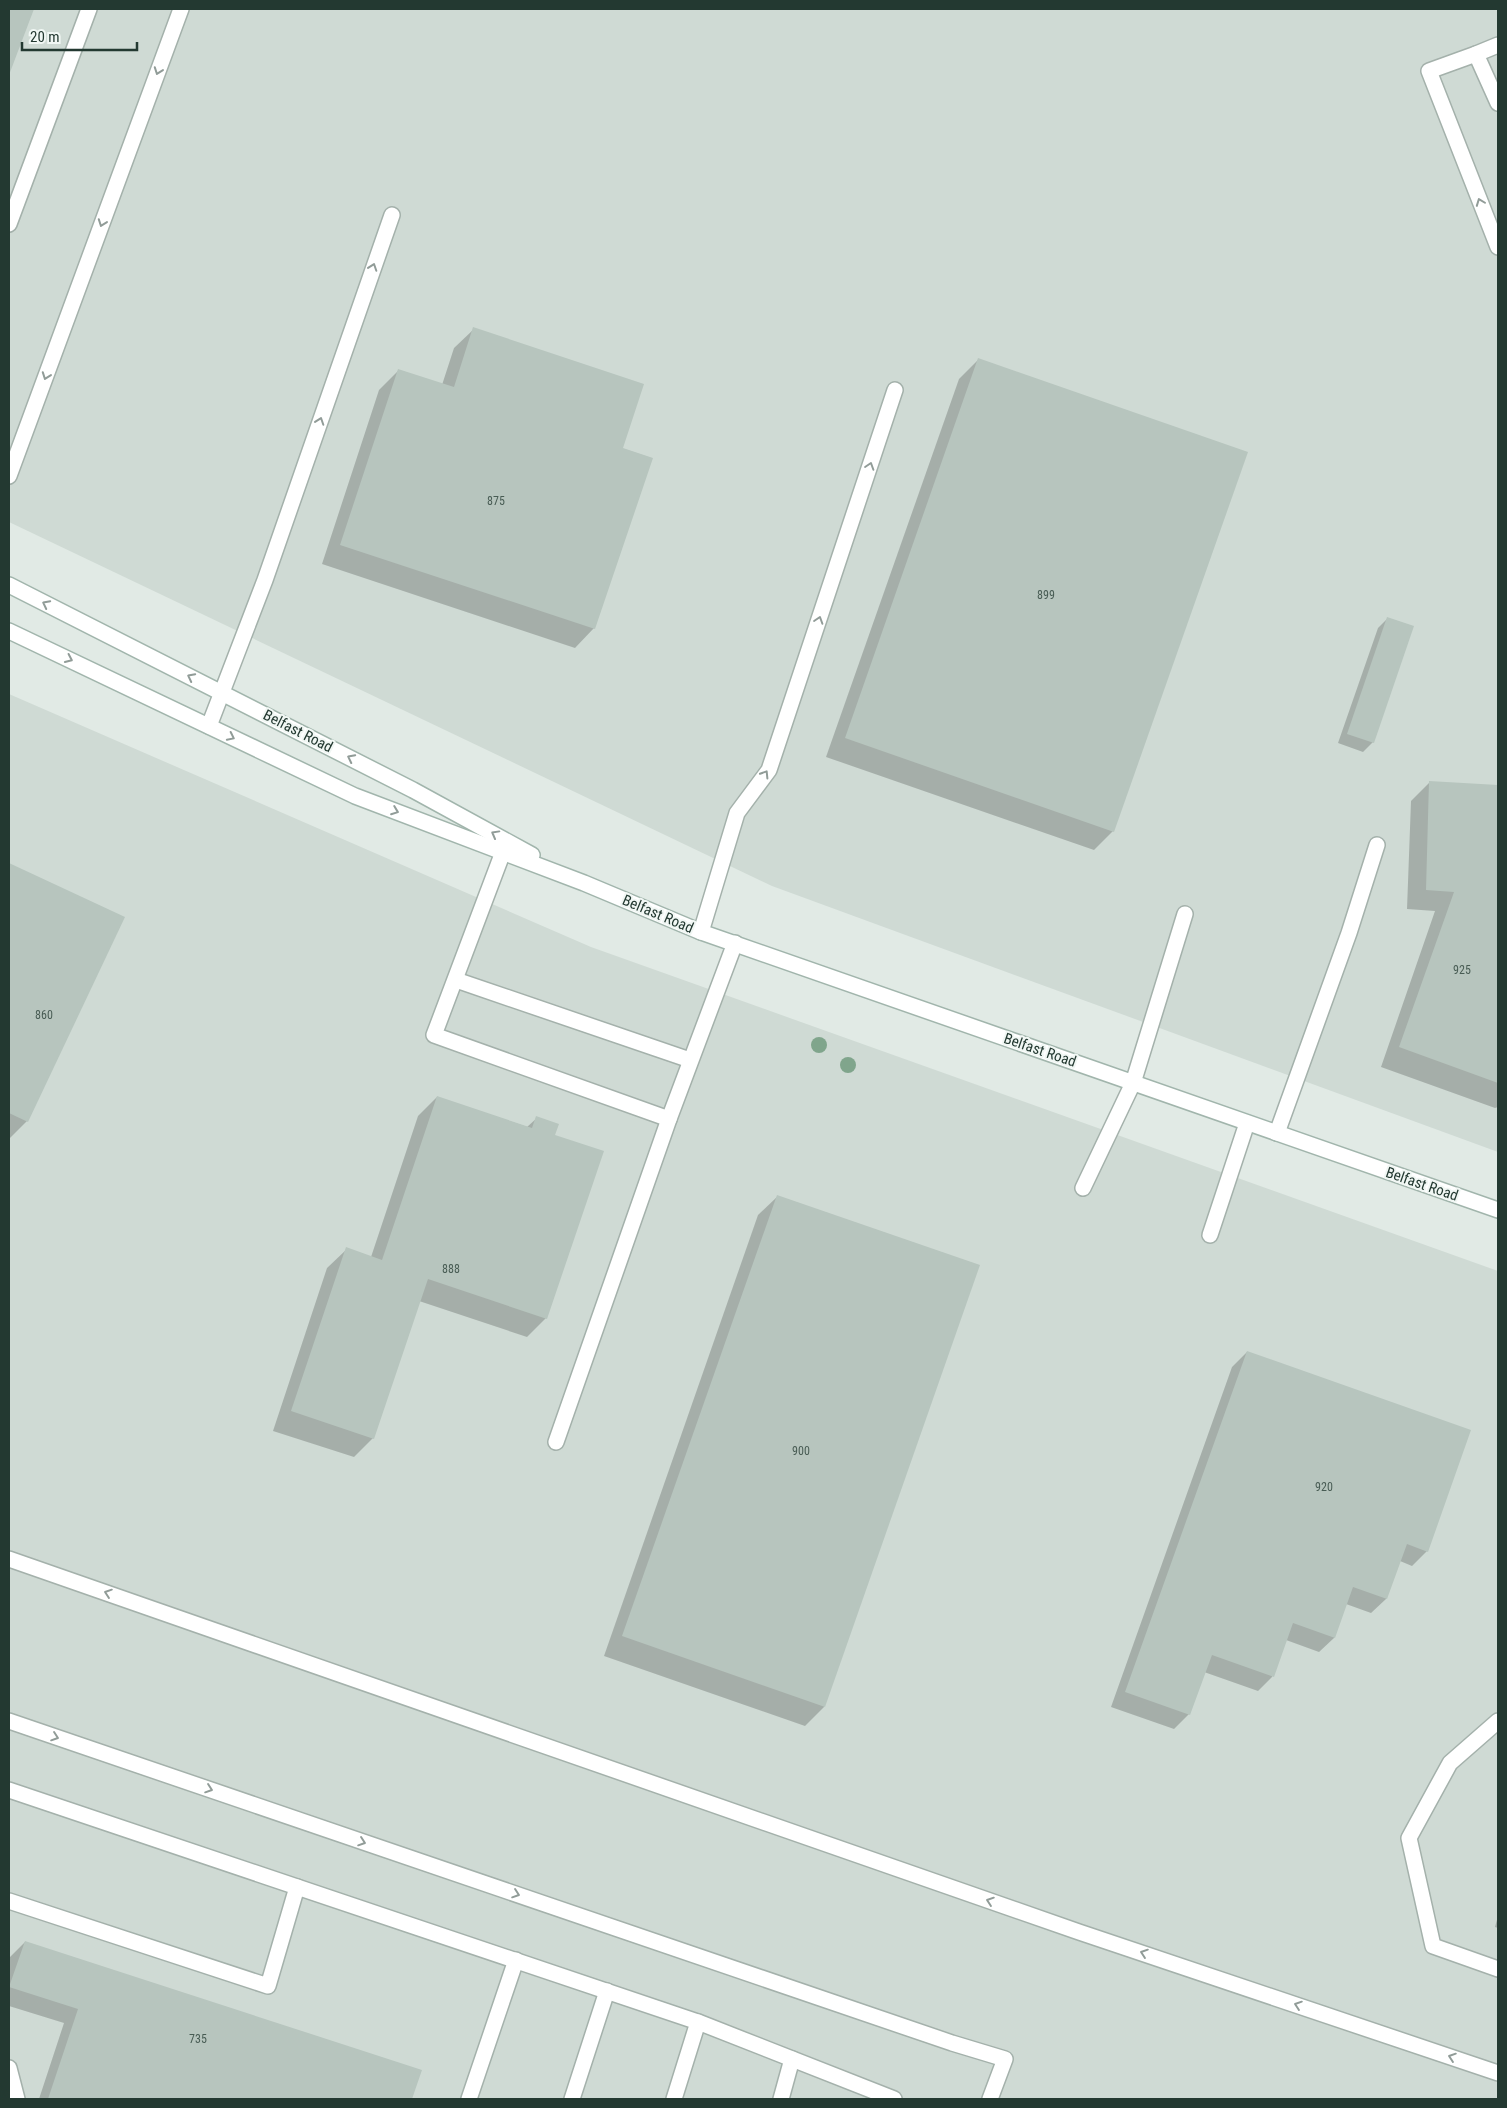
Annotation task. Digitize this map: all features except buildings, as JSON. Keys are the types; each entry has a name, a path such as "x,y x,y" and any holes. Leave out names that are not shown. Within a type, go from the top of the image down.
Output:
{"street":[{"path":"9,224 89,9"},
{"path":"9,476 181,9"},
{"path":"1498,45 1429,71 1498,247"},
{"path":"1476,54 1498,103"},
{"path":"209,726 265,580 392,215"},
{"path":"701,932 737,813 769,770 895,390"},
{"name":"Belfast Road","path":"9,585 413,790 584,883"},
{"name":"Belfast Road","path":"9,631 355,796 584,883 701,932 1498,1210"},
{"path":"1277,1133 1349,932 1377,844"},
{"path":"503,852 434,1034 669,1119"},
{"path":"1083,1188 1133,1083 1185,914"},
{"path":"556,1442 690,1060 735,943"},
{"path":"456,980 690,1060"},
{"path":"1210,1235 1247,1122"},
{"path":"9,1559 1079,1932 1498,2073"},
{"path":"1498,1720 1450,1763 1409,1838 1434,1946 1498,1969"},
{"path":"9,1721 952,2043 1005,2058 990,2099"},
{"path":"9,1790 698,2022 894,2099"},
{"path":"9,1901 268,1986 297,1887"},
{"path":"470,2099 516,1960"},
{"path":"572,2099 607,1991"},
{"path":"674,2099 698,2022"},
{"path":"781,2099 792,2059"},
{"path":"9,2068 17,2099"}],"shaded area":[{"path":"9,9 1498,9 1498,1152 772,886 9,522"},
{"path":"9,694 591,947 1498,1271 1498,2099 9,2099"}]}
